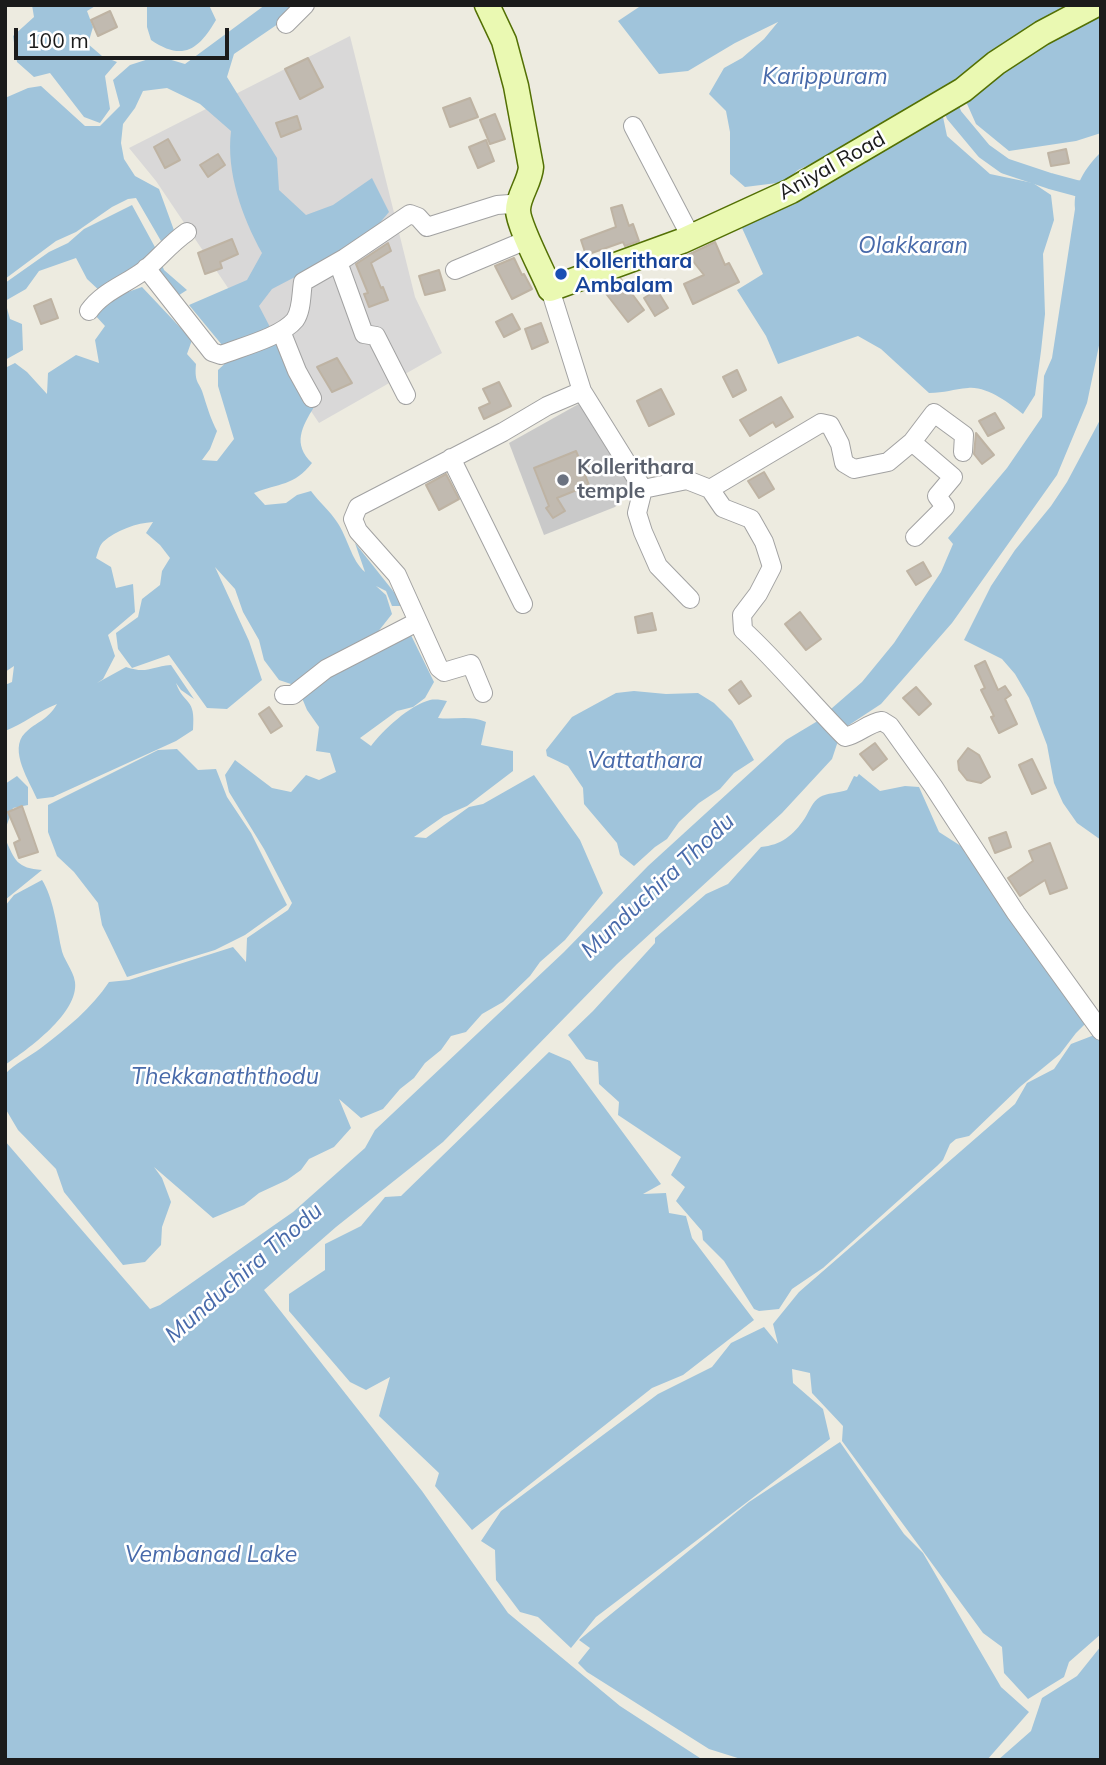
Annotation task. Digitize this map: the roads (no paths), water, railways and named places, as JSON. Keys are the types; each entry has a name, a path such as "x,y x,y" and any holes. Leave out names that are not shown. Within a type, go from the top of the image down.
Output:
{"main road":[{"path":"487,5 504,41 513,74 531,167 518,212 550,289"},
{"name":"Aniyal Road","path":"550,289 691,237 791,191 963,90 990,67 1042,33 1095,5"}],"street":[{"path":"286,24 304,5"},
{"path":"633,126 691,237"},
{"path":"149,265 216,355 281,331 296,319 303,282 410,214 418,217 427,227 497,205 510,204 518,212"},
{"path":"89,311 97,300 149,265 187,232"},
{"path":"455,270 529,239"},
{"path":"338,262 364,334 376,336 406,395"},
{"path":"550,289 582,391 643,489 637,513 658,566 690,599"},
{"path":"281,331 297,371 312,398"},
{"path":"483,693 471,664 444,673 439,668 397,575 358,531 353,519 358,507 547,406 582,391"},
{"path":"710,489 821,423 830,425 840,444 844,463 854,469 888,462 912,442 934,413 964,435 963,452"},
{"path":"912,442 953,477 937,496 945,507 915,537"},
{"path":"452,458 523,604"},
{"path":"643,489 687,480 710,489 723,508 751,519 764,542 772,567 758,594 742,615 743,630 770,655 845,737 872,722 882,721 890,726 933,786 1016,914 1101,1031"},
{"path":"284,695 293,695 333,665 417,622"}],"water":[{"path":"32,5 97,5 87,11 93,27 88,44 102,56 117,62 105,76 110,109 100,123 84,117 50,73 34,77 17,62 13,36 34,17"},
{"path":"147,5 209,5 216,20 196,45 188,50 172,50 151,40 147,27"},
{"path":"265,5 291,5 297,11 234,54 227,77 277,158 279,190 306,215 333,205 372,178 389,212 372,232 272,289 259,306 271,329 222,345 189,305 247,280 262,253 237,194 231,162 231,131 200,104 167,88 143,91 123,124 121,143 124,159 135,176 159,189 175,233 161,241 136,198 128,199 76,232 56,241 5,279 5,98 28,88 41,86 85,126 100,126 120,106 113,80 130,65 158,56 185,64"},
{"name":"Karippuram","path":"642,5 1079,5 1101,11 1101,133 1076,141 1009,151 976,124 964,97 976,68 828,156 798,170 785,182 745,187 730,174 730,132 726,111 709,94 724,68 742,58 764,39 778,22 735,43 688,71 659,74 618,21"},
{"name":"Olakkaran","path":"942,112 947,136 990,174 1033,183 1051,195 1054,220 1043,254 1045,314 1041,351 1035,395 1023,414 997,396 975,388 929,393 881,349 858,336 778,364 766,336 737,290 763,274 742,228 772,204"},
{"name":"Vembanad Lake","path":"1101,152 1101,336 1087,403 1057,475 952,623 881,704 846,727 832,759 782,813 617,964 443,1142 336,1227 264,1290 422,1491 508,1613 620,1706 703,1760 5,1760 5,1141 150,1309 160,1305 293,1212 365,1148 375,1130 564,952 648,866 786,740 816,722 862,682 894,643 941,572 953,544 948,538 1007,468 1042,417 1044,376 1052,358 1076,193 1085,171"},
{"path":"132,205 164,270 187,290 173,299 156,276 102,293 87,279 76,258 39,271 26,289 5,301 5,283 49,252 68,243 84,229"},
{"name":"Thekkanaththodu","path":"142,287 192,340 187,354 196,364 197,379 217,431 202,460 217,461 234,439 218,386 218,370 232,357 269,340 284,351 314,407 301,435 302,449 312,463 292,480 254,493 265,505 286,503 297,495 311,491 337,522 360,567 365,572 355,543 405,606 392,606 386,591 376,586 386,595 392,614 377,633 331,659 408,629 434,682 425,698 413,707 397,711 360,738 371,746 406,713 422,703 438,700 447,701 438,718 468,718 486,722 481,745 513,751 513,771 467,806 444,816 414,837 426,838 469,807 483,804 534,775 580,840 603,893 565,940 540,962 530,976 503,1002 482,1014 466,1032 451,1036 441,1050 425,1063 383,1109 361,1118 339,1099 351,1128 334,1147 309,1159 301,1170 287,1180 259,1193 244,1205 213,1218 154,1167 162,1178 171,1202 162,1227 161,1245 145,1262 123,1265 64,1192 56,1169 18,1130 5,1108 5,1074 69,1026 95,1001 109,982 129,980 233,947 246,962 247,938 288,910 292,903 264,849 229,792 225,775 235,760 272,788 291,792 306,775 319,780 336,772 330,753 316,751 319,727 307,710 297,686 279,680 264,660 259,640 243,612 235,589 215,567 249,641 262,680 227,709 207,708 169,655 132,668 118,649 116,633 138,617 142,599 160,585 162,571 170,558 146,533 153,522 134,526 108,538 103,542 96,558 111,567 116,588 133,584 135,612 108,635 115,656 103,679 97,683 126,667 133,669 144,670 171,665 194,699 176,683 191,706 193,730 176,741 53,797 37,799 19,757 20,740 57,704 5,731 5,685 12,682 14,666 5,672 5,368 15,363 47,394 48,373 76,355 99,363 95,340 105,326 94,314 105,300"},
{"path":"5,301 10,319 22,324 23,350 5,360"},
{"path":"1101,418 1101,840 1077,823 1063,803 1054,783 1047,745 1029,698 1015,674 1002,659 964,640 991,586 1067,482"},
{"name":"Vattathara","path":"616,693 698,693 714,703 732,721 754,760 699,803 679,822 667,839 634,866 620,855 617,843 584,804 583,788 568,766 547,756 546,750 572,717"},
{"path":"177,749 198,770 216,769 227,797 251,833 287,905 245,935 215,950 127,977 102,925 98,903 74,872 57,856 48,832 48,805 158,750"},
{"path":"859,774 880,791 905,786 919,787 939,832 964,848 965,853 1090,1019 1060,1054 1021,1086 969,1136 956,1139 950,1144 943,1160 937,1166 823,1268 792,1289 779,1309 759,1311 754,1309 724,1261 703,1240 702,1231 676,1201 685,1187 671,1175 681,1157 618,1115 619,1102 599,1084 598,1062 586,1059 568,1035 655,943 655,938 706,894 728,884 761,847 781,842 791,835 817,799 847,790 854,776"},
{"path":"17,776 28,787 28,805 13,808 5,830 5,784"},
{"path":"5,838 18,862 42,870 5,900"},
{"path":"42,880 52,903 62,952 74,977 74,994 61,1018 5,1065 5,906 14,895"},
{"path":"1097,1034 1101,1038 1101,1634 1069,1662 1064,1677 1028,1699 1004,1673 1002,1647 983,1633 842,1441 843,1426 812,1393 810,1373 792,1369 793,1383 823,1409 830,1439 596,1617 571,1648 538,1617 520,1612 496,1580 495,1550 481,1541 501,1511 658,1394 712,1367 731,1343 764,1327 778,1344 773,1324 799,1292 1015,1104 1027,1083 1054,1069 1071,1044"},
{"path":"549,1052 570,1061 661,1184 643,1194 666,1193 669,1213 686,1216 692,1238 754,1320 683,1375 652,1388 472,1530 435,1486 439,1473 379,1416 390,1377 366,1390 350,1382 289,1311 289,1294 325,1270 325,1244 361,1226 385,1197 401,1196"},
{"path":"840,1442 904,1534 923,1553 1001,1687 1029,1712 987,1760 744,1760 709,1749 587,1672 578,1663 590,1648 579,1640 749,1502"},
{"path":"1101,1646 1101,1760 998,1760 1031,1731 1042,1698 1077,1676"}],"waterway":[{"path":"944,90 954,115 984,151 1005,166 1050,181 1092,190"}],"place":[{"name":"Kollerithara Ambalam","path":"561,274"},
{"name":"Kollerithara temple","path":"563,480"}],"water label":[{"name":"Munduchira Thodu","path":"658,886"},
{"name":"Munduchira Thodu","path":"244,1273"}]}
